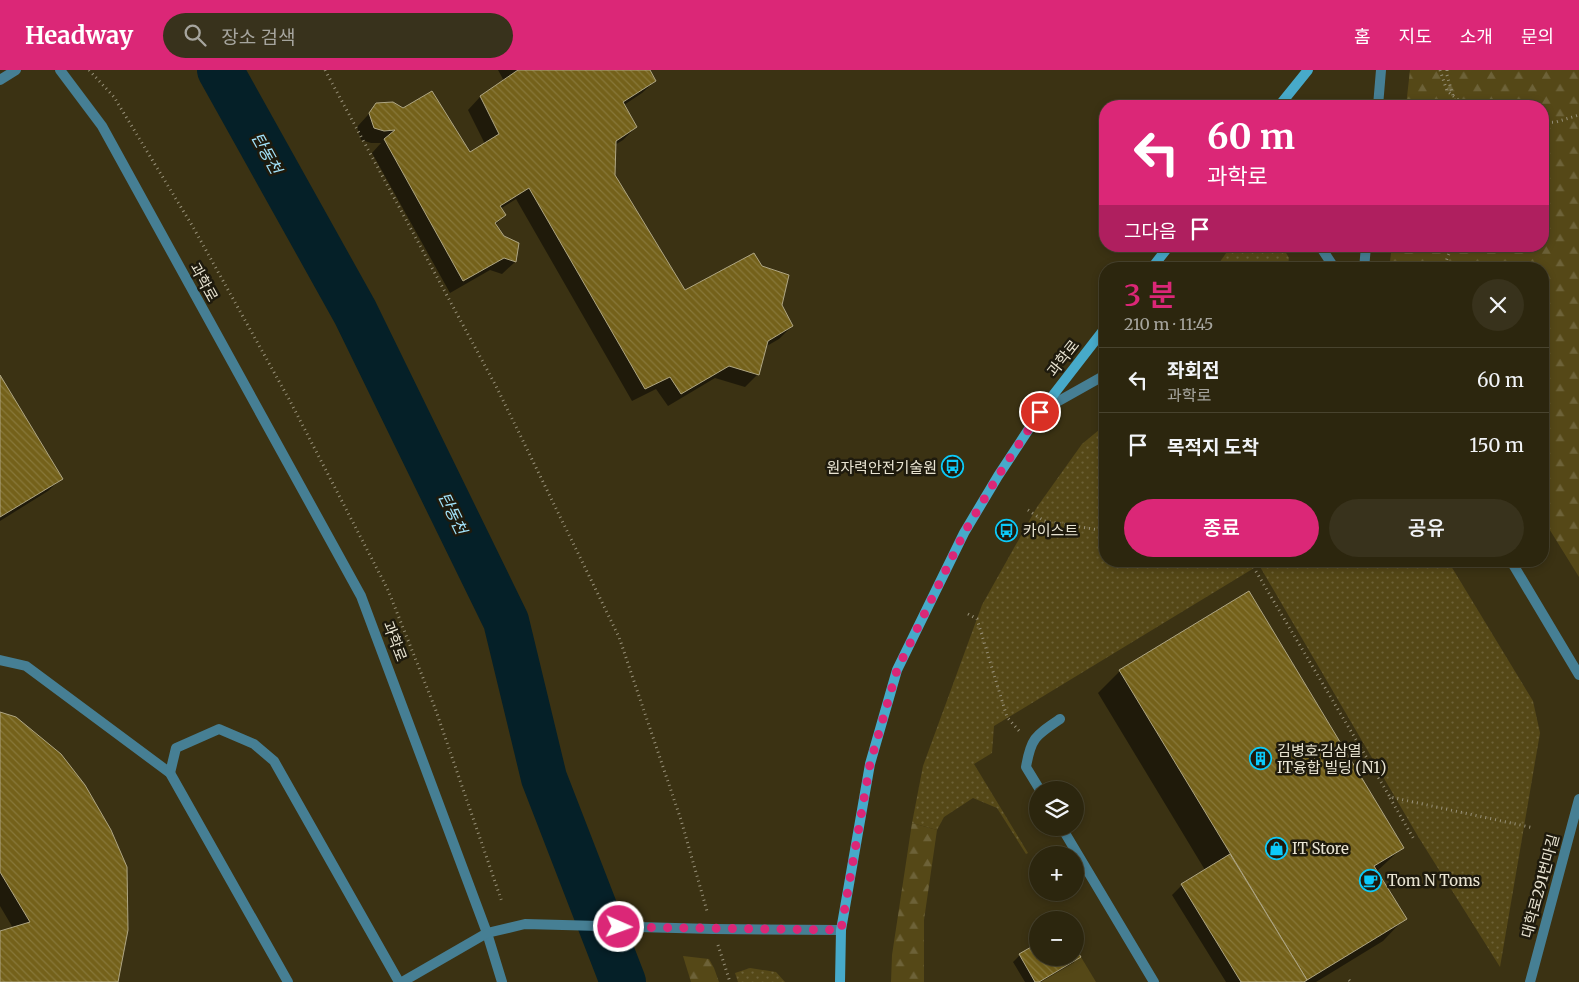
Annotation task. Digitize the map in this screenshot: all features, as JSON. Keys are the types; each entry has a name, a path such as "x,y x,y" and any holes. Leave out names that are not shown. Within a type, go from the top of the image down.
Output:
{"main road":[{"path":"1284,100 1308,70"},
{"name":"과학로","path":"840,982 841,930 870,764 897,670 964,533 998,476 1040,412 1099,336"}],"street":[{"path":"0,80 16,70"},
{"name":"과학로","path":"60,70 102,126 361,596 487,933 502,982"},
{"path":"1378,100 1381,70"},
{"path":"1040,412 1099,378"},
{"path":"1515,567 1579,675"},
{"path":"0,660 26,666 170,773 288,982"},
{"path":"1035,781 1026,767 1030,744 1043,730 1060,719"},
{"path":"170,773 176,748 219,729 254,744 274,761 401,982 487,933 525,924 841,930"},
{"name":"대학로291번마길","path":"1530,982 1579,799"},
{"path":"1067,836 1154,982"}],"path":[{"path":"325,70 498,388 619,637 681,820 704,902"},
{"path":"1440,70 1447,91 1457,100"},
{"path":"1447,70 1454,100"},
{"path":"1549,122 1579,115"},
{"path":"1028,510 1044,521 1099,530"},
{"path":"1253,567 1415,841"},
{"path":"968,614 977,619 1007,717 1030,744"},
{"path":"1390,797 1534,828"},
{"path":"724,963 730,982"}],"green space":[{"path":"1410,70 1579,70 1579,577 1549,529 1549,262 1390,262 1391,252 1549,252 1549,100 1407,100"},
{"path":"1227,252 1286,252 1289,258 1288,262 1220,262"},
{"path":"1099,430 1099,567 1256,567 994,726 992,753 974,764 1028,853 1026,854 997,808 973,798 944,817 937,830 912,823 923,766 982,605 1037,507 1082,444"},
{"path":"1260,567 1452,567 1533,701 1540,733 1500,967 1419,838"},
{"path":"912,823 937,830 924,920 924,982 891,982 892,955"},
{"path":"683,956 709,959 719,982 691,982"},
{"path":"1084,962 1096,982 1039,982 1066,966 1084,966"},
{"path":"750,968 776,972 785,982 738,982 735,973"}],"building":[{"path":"518,70 650,70 656,81 623,102 637,127 616,141 615,175 685,290 754,253 762,266 789,275 782,305 793,326 768,341 759,375 729,366 681,394 670,377 645,389 529,188 500,206 506,215 495,223 504,236 519,243 516,262 504,258 463,281 384,139 395,130 384,131 374,128 369,113 376,103 393,102 403,108 432,91 470,152 499,134 480,96"},
{"path":"0,375 63,479 0,517"},
{"name":"김병호·김삼열 IT융합 빌딩 (N1)","path":"1249,591 1404,848 1374,866 1407,919 1307,980 1119,670"},
{"path":"0,712 16,717 61,754 85,785 111,830 127,867 128,930 118,982 0,982 0,931 30,922 0,872"},
{"path":"1230,854 1307,980 1304,982 1241,982 1181,884"},
{"path":"1029,948 1029,966 1066,966 1039,982 1035,982 1019,954"}],"waterway":[{"name":"탄동천","path":"220,70 355,312 506,621 544,778 623,982"}],"place":[{"name":"원자력안전기술원","path":"953,467"},
{"name":"카이스트","path":"1007,530"},
{"name":"김병호·김삼열 IT융합 빌딩 (N1)","path":"1261,759"},
{"name":"IT Store","path":"1276,848"},
{"name":"Tom N Toms","path":"1371,880"}],"route":[{"path":"619,927 841,930 870,764 897,670 964,533 998,476 1040,412"}]}
